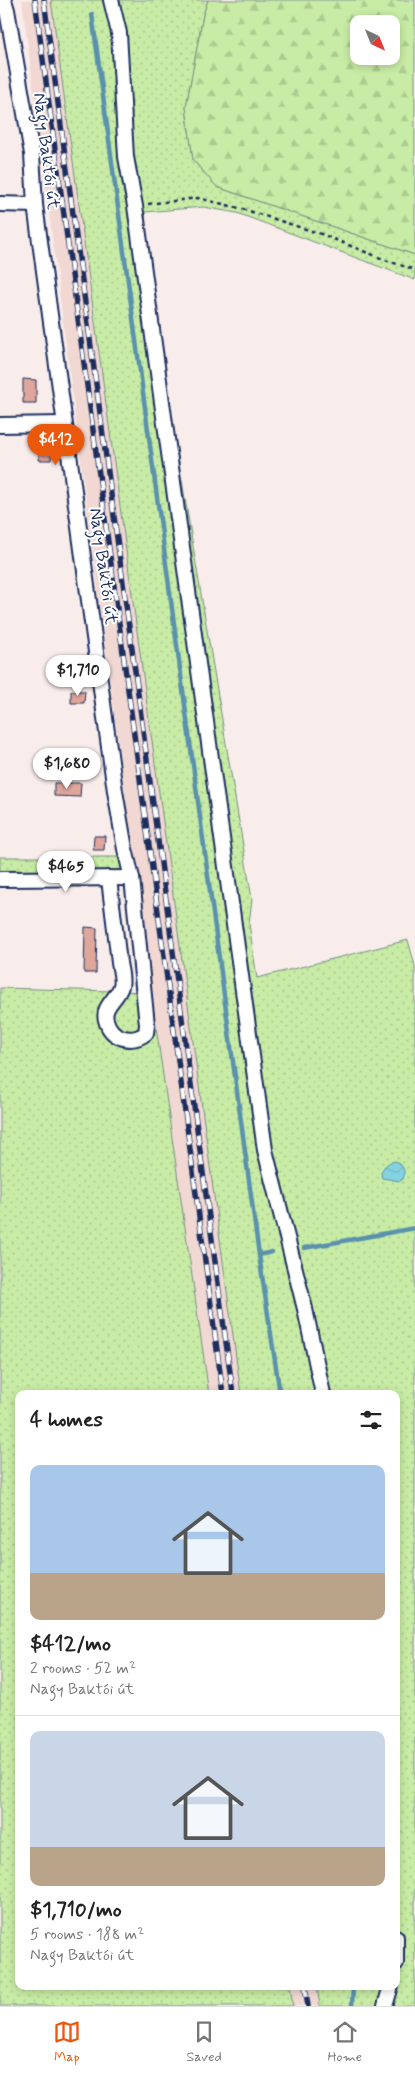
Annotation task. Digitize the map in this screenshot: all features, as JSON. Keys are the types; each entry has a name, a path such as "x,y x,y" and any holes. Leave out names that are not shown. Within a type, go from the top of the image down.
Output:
{"street":[{"name":"Nagy Baktói út","path":"4,0 32,154 35,205 64,424 115,791 124,849 132,878 147,1025 146,1033 135,1040 115,1034 108,1026 106,1018 106,1010 122,986 109,878"},
{"path":"111,0 119,33 126,157 265,1150 305,1309 322,1390"},
{"path":"0,204 35,205"},
{"path":"0,425 64,424"},
{"path":"0,879 132,878"},
{"path":"385,2006 390,1990"}],"path":[{"path":"134,206 198,198 244,209 321,234 415,270"}],"shaded area":[{"path":"22,0 51,0 240,1390 208,1390 151,992"},
{"path":"291,1990 318,1990 320,2006 293,2006"}],"green space":[{"path":"51,0 208,0 203,15 186,107 193,160 217,187 415,255 415,280 237,213 203,207 145,212 151,295 252,899 249,924 257,978 408,940 415,966 415,2006 320,2006 318,1990 400,1990 400,1390 240,1390"},
{"path":"208,0 415,0 415,255 217,187 193,160 186,107 203,15"},
{"path":"0,857 134,857 137,883 0,885"},
{"path":"0,988 151,992 208,1390 15,1390 15,1990 291,1990 293,2006 0,2006"}],"water":[{"path":"396,1161 403,1169 403,1179 400,1181 382,1178 381,1173 385,1166"}],"building":[{"path":"23,379 36,380 36,403 23,403"},
{"path":"39,447 52,448 51,460 39,460"},
{"path":"71,691 85,691 84,703 71,703"},
{"path":"54,783 81,783 80,797 54,796"},
{"path":"94,836 105,836 104,850 93,850"},
{"path":"85,927 97,928 96,973 84,973"}],"waterway":[{"path":"92,14 259,1255 279,1390"},
{"path":"304,1248 415,1228"},
{"path":"259,1255 272,1252"},
{"path":"352,2006 353,1990"}],"railway":[{"path":"35,0 222,1390"},
{"path":"44,0 232,1390"},
{"path":"306,1990 308,2006"}]}
